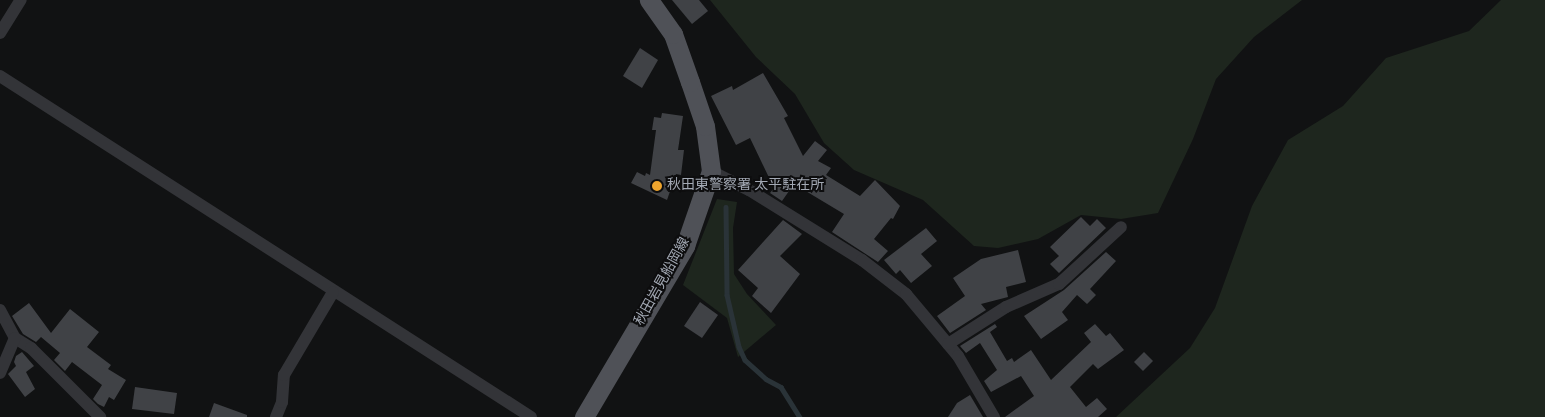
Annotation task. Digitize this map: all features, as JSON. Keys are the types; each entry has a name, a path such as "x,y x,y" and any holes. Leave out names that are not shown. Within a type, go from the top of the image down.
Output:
{"main road":[{"name":"秋田岩見船岡線","path":"584,417 685,246 711,171 705,126 673,34 649,0"}],"street":[{"path":"0,33 21,0"},
{"path":"0,76 333,292 531,417"},
{"path":"711,171 749,190 862,260 906,294 948,344 994,417"},
{"path":"948,344 1006,307 1059,284 1121,227"},
{"path":"276,417 282,402 284,375 333,292"},
{"path":"0,310 15,338 31,348 100,417"},
{"path":"0,373 15,338"}],"shaded area":[{"path":"710,0 1302,0 1254,37 1216,79 1193,139 1158,213 1121,219 1081,215 1038,239 998,248 974,246 923,200 854,170 824,143 795,94 756,57"},
{"path":"1501,0 1545,0 1545,417 1116,417 1190,348 1215,308 1252,206 1288,140 1343,106 1386,58 1469,31"},
{"path":"717,199 737,202 733,228 734,274 747,294 776,325 738,357 727,318 683,285"}],"building":[{"path":"672,0 699,0 708,11 692,24"},
{"path":"640,48 658,60 642,88 623,76"},
{"path":"763,73 788,116 784,118 803,156 815,141 827,150 818,161 831,168 826,175 860,196 875,180 900,206 893,219 891,218 874,239 888,251 878,262 832,232 844,214 794,184 782,201 770,193 774,188 750,138 736,145 711,96 732,86 733,90"},
{"path":"662,113 683,116 678,150 684,150 681,175 676,174 667,200 631,183 637,172 645,176 646,173 650,175 656,130 652,130 654,117 661,118"},
{"path":"1081,217 1090,226 1097,219 1106,228 1059,273 1050,264 1059,256 1050,247"},
{"path":"783,220 802,234 780,256 800,274 771,313 752,296 758,288 738,270"},
{"path":"926,228 937,241 921,254 932,266 911,283 900,270 896,274 884,260"},
{"path":"1018,250 1026,282 1006,287 1008,297 981,304 986,310 950,333 937,316 965,296 953,278 981,259"},
{"path":"1106,252 1116,261 1090,289 1096,295 1087,304 1077,295 1062,312 1068,320 1041,339 1024,316 1064,290"},
{"path":"700,302 718,315 702,338 684,326"},
{"path":"29,303 51,333 70,309 99,332 87,347 111,365 108,369 126,380 114,400 109,397 104,407 98,404 93,399 102,385 72,362 65,371 54,360 60,353 41,337 36,342 23,334 12,316"},
{"path":"995,324 997,327 990,332 1007,361 1012,358 1014,362 1031,350 1051,380 1091,342 1084,333 1095,324 1106,336 1110,333 1124,350 1098,369 1093,364 1070,387 1086,407 1097,398 1107,409 1098,417 1005,417 1034,396 1021,376 991,392 984,381 997,370 980,343 966,353 960,346"},
{"path":"22,352 34,366 26,372 35,389 25,397 8,374 16,366 14,362 16,356"},
{"path":"1144,352 1153,361 1143,371 1134,362"},
{"path":"135,387 177,393 174,414 132,409"},
{"path":"970,395 983,417 948,417 957,403"},
{"path":"214,403 247,415 247,417 209,417"}],"waterway":[{"path":"726,207 727,295 739,347 745,360 766,379 781,387 800,417"}],"place":[{"name":"秋田東警察署 太平駐在所","path":"657,186"}]}
